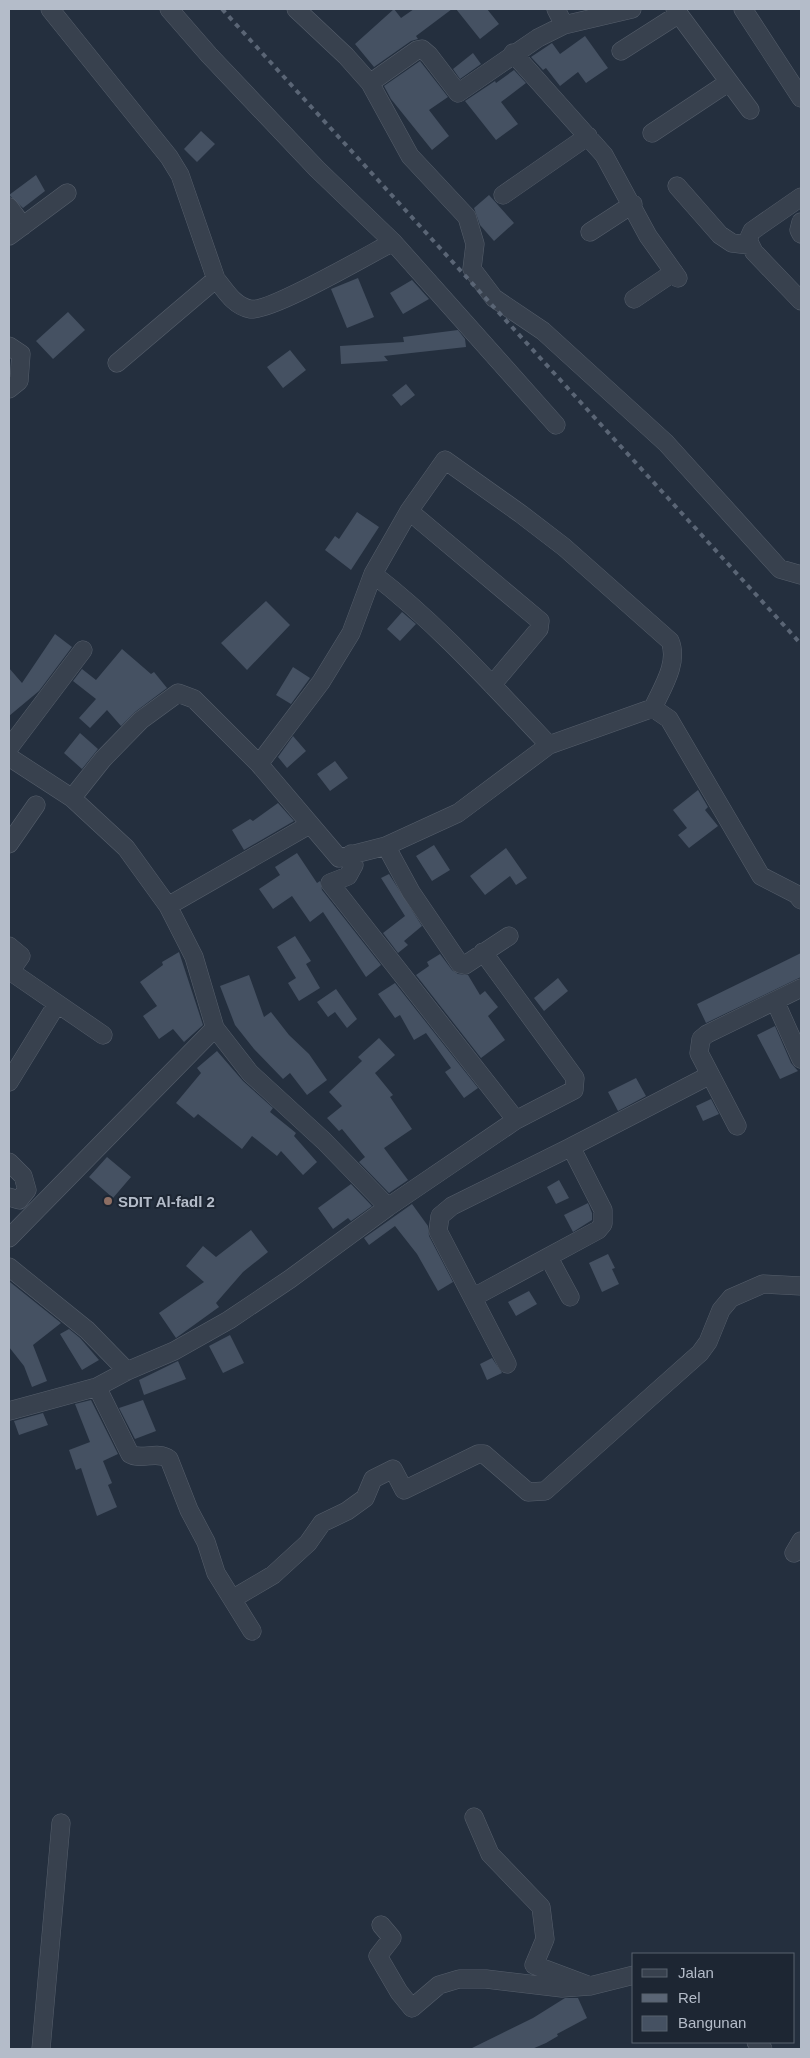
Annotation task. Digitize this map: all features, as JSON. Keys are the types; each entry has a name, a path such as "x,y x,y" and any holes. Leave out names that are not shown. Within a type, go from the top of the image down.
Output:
{"street":[{"path":"50,9 170,157 180,175 216,279 241,307 252,310 258,308 322,280 393,242"},
{"path":"170,9 209,55 317,169 393,242 556,425"},
{"path":"296,9 346,56 370,83 410,156 467,217 475,244 472,269 494,298 543,331 666,443 780,569 801,575"},
{"path":"556,9 564,25"},
{"path":"370,83 417,50 422,50 429,55 458,93 513,53 564,25 632,9"},
{"path":"743,9 801,98"},
{"path":"621,51 677,11 750,110"},
{"path":"513,53 604,155 648,236 676,275 634,299"},
{"path":"652,133 729,82"},
{"path":"503,195 588,136"},
{"path":"678,186 720,235 732,243 749,245"},
{"path":"9,207 16,231 66,193"},
{"path":"801,196 752,231 748,240 749,245 801,301"},
{"path":"590,232 632,204"},
{"path":"801,222 799,230 801,234"},
{"path":"117,363 216,279"},
{"path":"9,346 21,354 19,381 9,389"},
{"path":"72,798 102,759 141,720 178,693 194,699 259,764 339,858 386,846 458,813 554,743 653,708 674,659 674,650 670,641 564,547 447,460 442,461 408,512 372,574 351,633 322,682 259,764"},
{"path":"408,512 540,621 539,629 492,685"},
{"path":"372,574 399,594 438,630 492,685 554,743"},
{"path":"9,748 83,650"},
{"path":"653,708 668,719 760,876 796,894 801,900"},
{"path":"540,720 554,743"},
{"path":"9,757 72,798 126,848 168,906 194,957 216,1028 250,1073 324,1141 388,1207"},
{"path":"9,844 36,805"},
{"path":"168,906 309,825"},
{"path":"386,846 412,892 458,963 465,964 509,936"},
{"path":"351,854 354,865 348,876 330,884 516,1120"},
{"path":"9,946 22,956 9,972 103,1036"},
{"path":"9,1411 97,1387 127,1371 174,1351 229,1320 290,1279 388,1207 516,1120 574,1090 576,1078 483,952"},
{"path":"737,1126 699,1053 701,1039 707,1034 801,988"},
{"path":"776,1001 801,1059"},
{"path":"10,1077 58,1004"},
{"path":"9,1238 216,1028"},
{"path":"508,1364 438,1231 440,1216 452,1206 710,1075"},
{"path":"474,1297 549,1258 598,1230 603,1224 602,1210 571,1147"},
{"path":"9,1162 23,1176 27,1190 19,1200 9,1197"},
{"path":"549,1258 570,1297"},
{"path":"9,1267 87,1330 127,1371"},
{"path":"234,1598 273,1574 308,1543 322,1523 348,1511 365,1498 373,1479 393,1469 404,1490 478,1454 484,1454 528,1492 545,1492 700,1353 708,1342 721,1310 731,1298 763,1284 801,1286"},
{"path":"97,1387 130,1454 136,1457 160,1454 169,1459 206,1542 216,1573 234,1598 252,1631"},
{"path":"474,1817 490,1854 541,1907 545,1939 534,1965 590,1986"},
{"path":"41,2049 61,1822"},
{"path":"381,1926 392,1938 378,1956 399,1992 412,2008 439,1985 459,1979 486,1979 562,1988 590,1986 632,1975"}],"building":[{"path":"394,9 401,18 414,9 452,9 416,36 418,39 411,41 374,67 355,44"},
{"path":"456,9 487,9 499,24 480,39"},
{"path":"585,36 608,68 586,83 578,72 560,86 546,68 543,70 531,57 552,43 560,54"},
{"path":"473,53 481,64 460,79 453,69"},
{"path":"420,61 448,97 429,110 449,136 432,150 391,99 384,86"},
{"path":"514,70 526,83 501,102 518,124 496,140 465,101"},
{"path":"201,131 215,144 197,162 184,149"},
{"path":"36,175 45,191 23,208 9,195"},
{"path":"489,195 514,223 494,241 480,225 474,208"},
{"path":"358,278 374,317 347,328 331,289"},
{"path":"412,280 429,299 403,314 390,293"},
{"path":"68,312 85,330 53,359 36,341"},
{"path":"458,330 465,339 466,347 384,356 388,361 341,364 340,346 404,342 403,337"},
{"path":"290,350 306,370 283,388 267,367"},
{"path":"406,384 415,395 401,406 392,395"},
{"path":"357,512 379,527 351,570 325,550 335,536 339,539"},
{"path":"266,601 290,625 247,670 221,643"},
{"path":"402,612 416,624 400,641 387,629"},
{"path":"55,634 72,647 39,691 9,716 9,668 22,683"},
{"path":"122,649 151,674 154,672 167,688 135,712 121,726 107,710 90,728 79,718 96,699 73,681 82,669 96,680"},
{"path":"293,667 310,678 291,704 276,695"},
{"path":"80,733 98,749 82,769 64,753"},
{"path":"293,736 306,751 287,768 278,757"},
{"path":"335,761 348,778 330,791 317,774"},
{"path":"698,790 708,807 705,810 718,826 689,848 678,835 687,828 673,810"},
{"path":"278,803 294,821 244,850 232,830 250,819 253,821"},
{"path":"434,845 450,870 432,881 416,856"},
{"path":"506,848 527,878 516,885 510,876 485,895 470,876"},
{"path":"297,853 317,883 320,881 322,890 381,965 366,977 323,912 310,922 292,896 273,909 259,889 280,875 275,867"},
{"path":"389,874 422,926 404,941 408,945 398,953 383,933 405,916 381,878"},
{"path":"295,936 311,961 306,964 320,988 299,1001 288,983 296,978 277,947"},
{"path":"179,952 203,1025 184,1042 173,1029 159,1039 143,1016 157,1006 140,982 163,965 162,962"},
{"path":"801,953 801,977 706,1023 697,1004"},
{"path":"440,954 452,970 458,974 468,975 480,995 485,991 498,1007 488,1016 505,1040 481,1058 416,975 429,966 427,962"},
{"path":"249,975 264,1017 271,1012 289,1035 309,1054 327,1080 307,1095 290,1073 283,1079 254,1049 235,1025 220,986"},
{"path":"558,978 568,991 544,1011 534,998"},
{"path":"395,983 478,1088 464,1098 445,1072 451,1068 426,1033 414,1040 400,1015 395,1018 378,994"},
{"path":"336,989 357,1019 347,1028 335,1012 328,1017 317,1002"},
{"path":"775,1026 791,1063 798,1071 780,1079 757,1035"},
{"path":"379,1038 395,1055 375,1073 393,1095 390,1097 412,1129 384,1148 408,1180 389,1193 359,1162 365,1157 342,1129 339,1131 327,1118 342,1106 329,1092 362,1061 358,1057"},
{"path":"217,1051 243,1081 273,1108 270,1112 296,1133 294,1136 317,1162 303,1175 281,1151 277,1156 252,1136 242,1149 198,1114 194,1118 176,1103 201,1073 197,1068"},
{"path":"636,1078 646,1096 618,1111 608,1092"},
{"path":"711,1099 719,1114 703,1121 696,1106"},
{"path":"107,1157 131,1177 113,1198 89,1177"},
{"path":"559,1180 569,1198 556,1204 547,1187"},
{"path":"351,1184 372,1206 351,1221 348,1218 333,1229 318,1208"},
{"path":"588,1203 592,1213 592,1220 573,1232 564,1215"},
{"path":"412,1204 428,1226 429,1236 453,1282 438,1291 417,1254 395,1226 369,1245 364,1238"},
{"path":"251,1230 268,1252 243,1272 216,1303 219,1307 176,1338 159,1313 204,1282 186,1266 203,1246 216,1257"},
{"path":"608,1254 615,1268 612,1269 619,1284 602,1292 589,1263"},
{"path":"10,1282 61,1323 33,1345 47,1381 32,1387 24,1366 9,1347"},
{"path":"529,1291 537,1304 516,1316 508,1302"},
{"path":"69,1329 80,1338 99,1360 82,1370 60,1334"},
{"path":"230,1335 244,1363 223,1373 209,1346"},
{"path":"492,1358 502,1373 487,1380 480,1364"},
{"path":"178,1361 186,1379 144,1395 139,1380"},
{"path":"91,1400 118,1454 103,1461 112,1483 108,1485 117,1507 97,1516 81,1468 76,1470 69,1450 90,1442 75,1404"},
{"path":"143,1400 156,1431 135,1439 119,1408"},
{"path":"43,1413 48,1425 19,1435 14,1421"},
{"path":"565,1998 578,1998 587,2018 557,2034 558,2036 546,2043 532,2049 470,2049 533,2018"}],"railway":[{"path":"222,9 801,644"}],"place":[{"name":"SDIT Al-fadl 2","path":"108,1201"}]}
